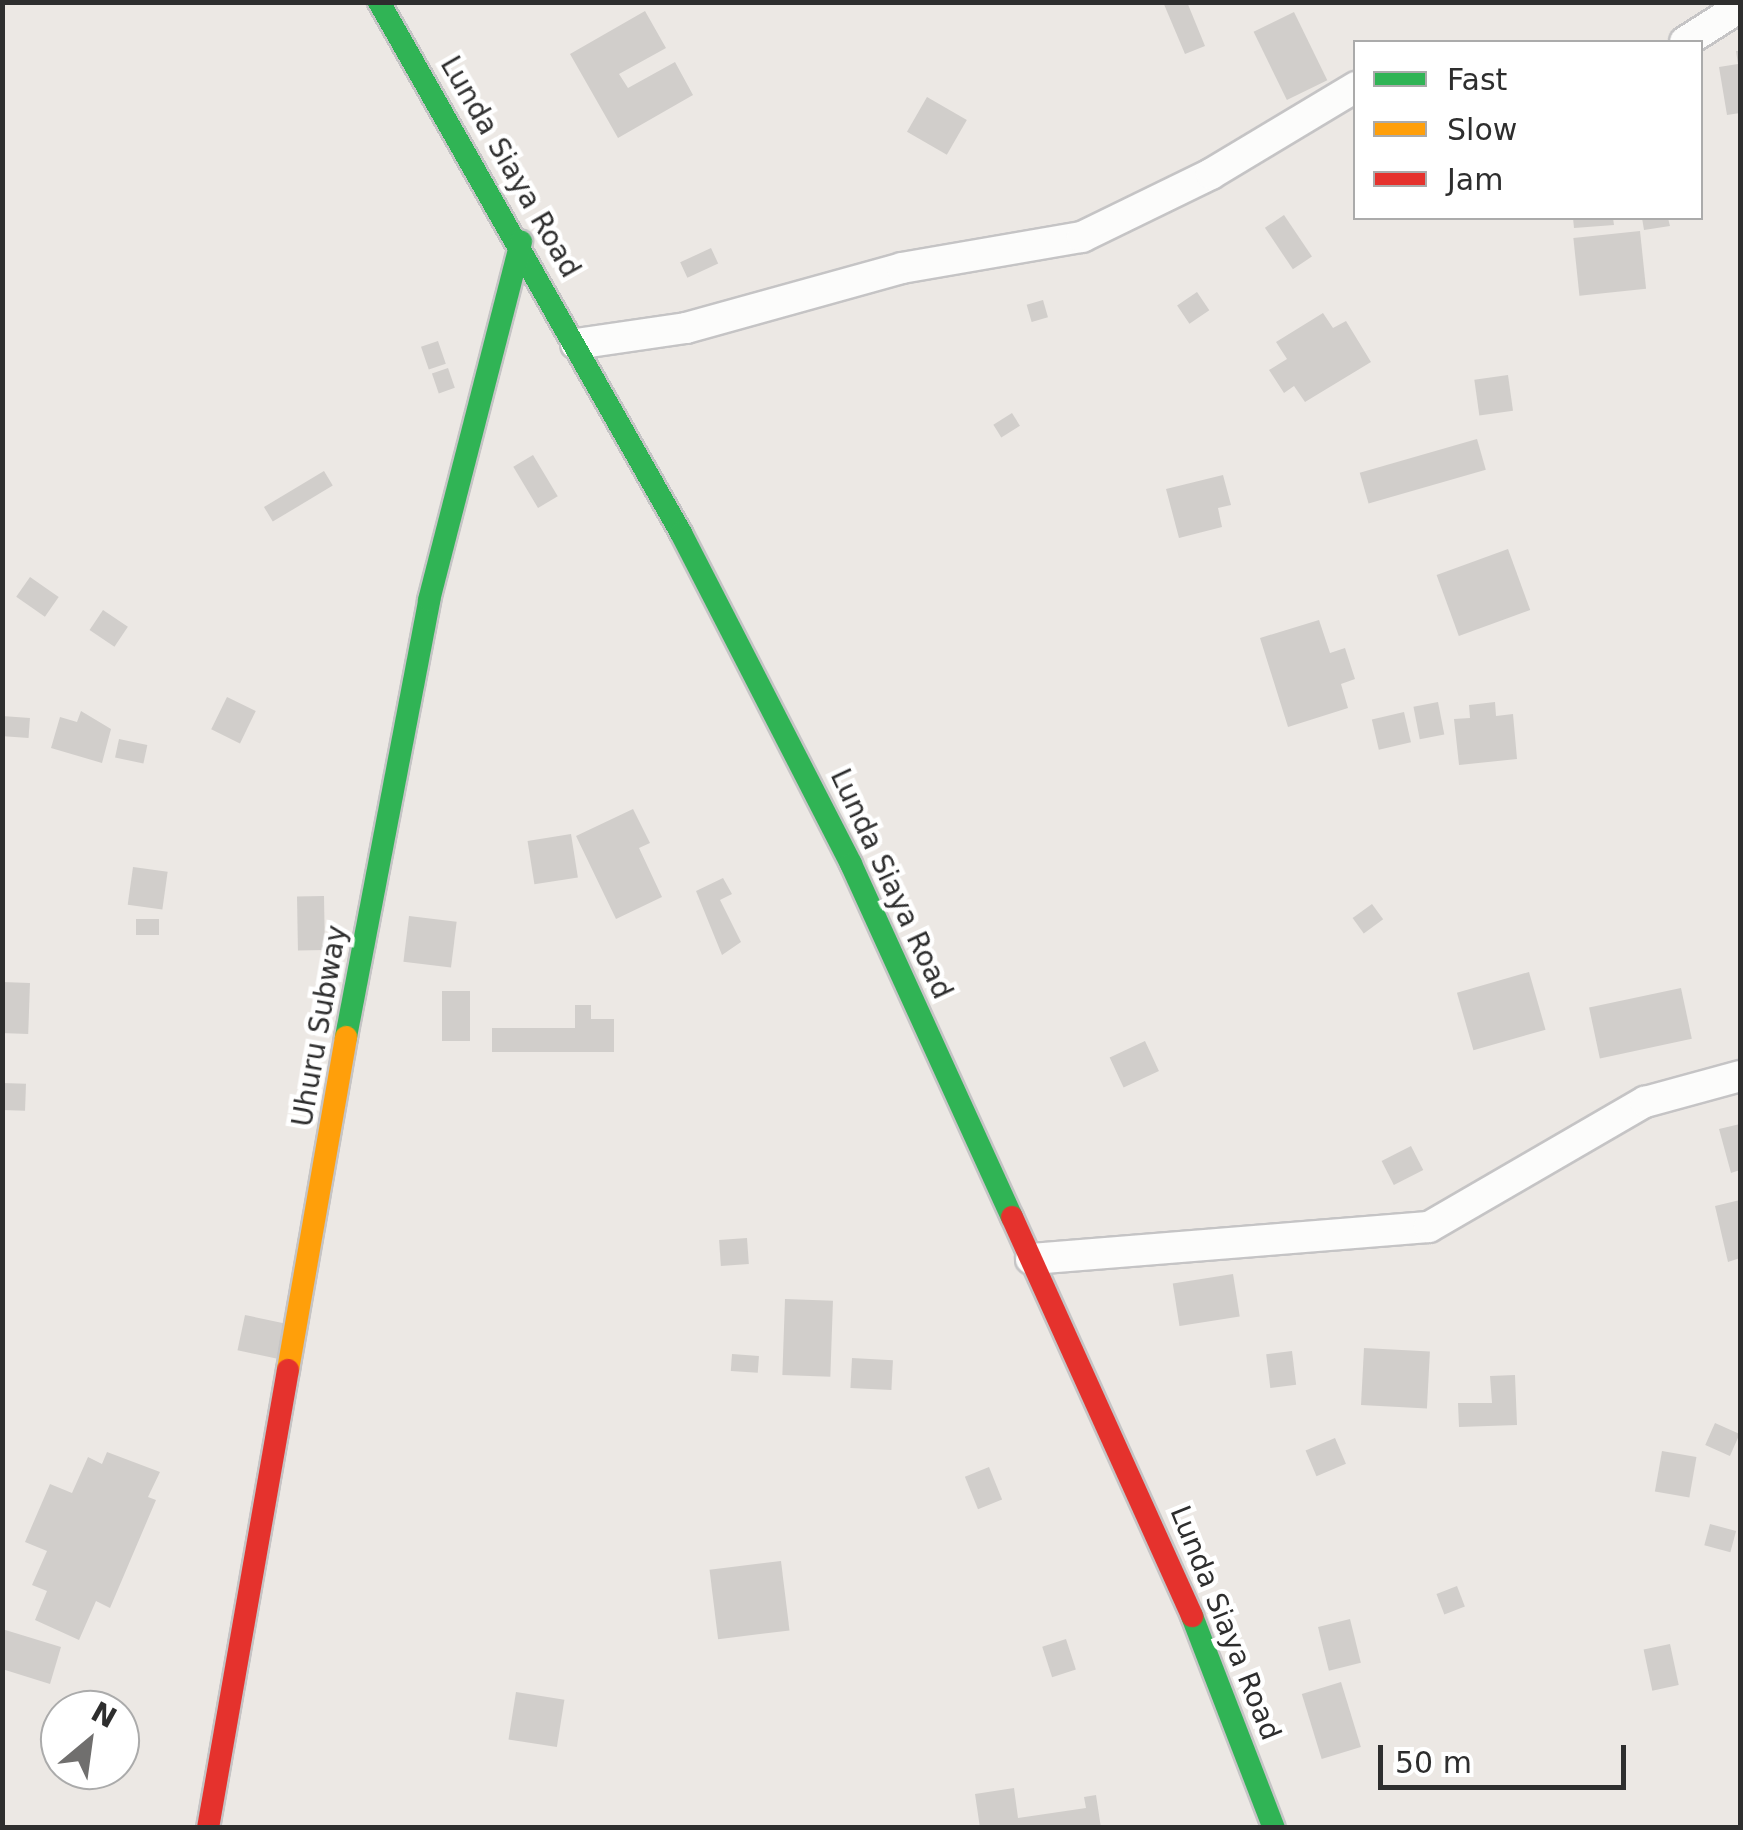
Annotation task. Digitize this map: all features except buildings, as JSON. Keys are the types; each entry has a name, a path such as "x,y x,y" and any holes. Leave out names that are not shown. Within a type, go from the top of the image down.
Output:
{"main road":[{"name":"Lunda Siaya Road","path":"380,2 521,242 851,864 1176,1576 1274,1828"},
{"name":"Uhuru Subway","path":"208,1828 391,777 428,600 521,242"}],"street":[{"path":"1688,40 1740,7"},
{"path":"576,344 702,324 920,264 1082,238 1212,174 1353,89"},
{"path":"1031,1259 1429,1227 1645,1102 1740,1076"}],"traffic: fast":[{"path":"379,2 681,533 851,864 1012,1217"},
{"path":"346,1037 429,600 521,242"},
{"path":"1192,1616 1274,1828"}],"traffic: slow":[{"path":"288,1370 346,1037"}],"traffic: jam":[{"path":"1012,1217 1192,1616"},
{"path":"208,1828 288,1370"}]}
